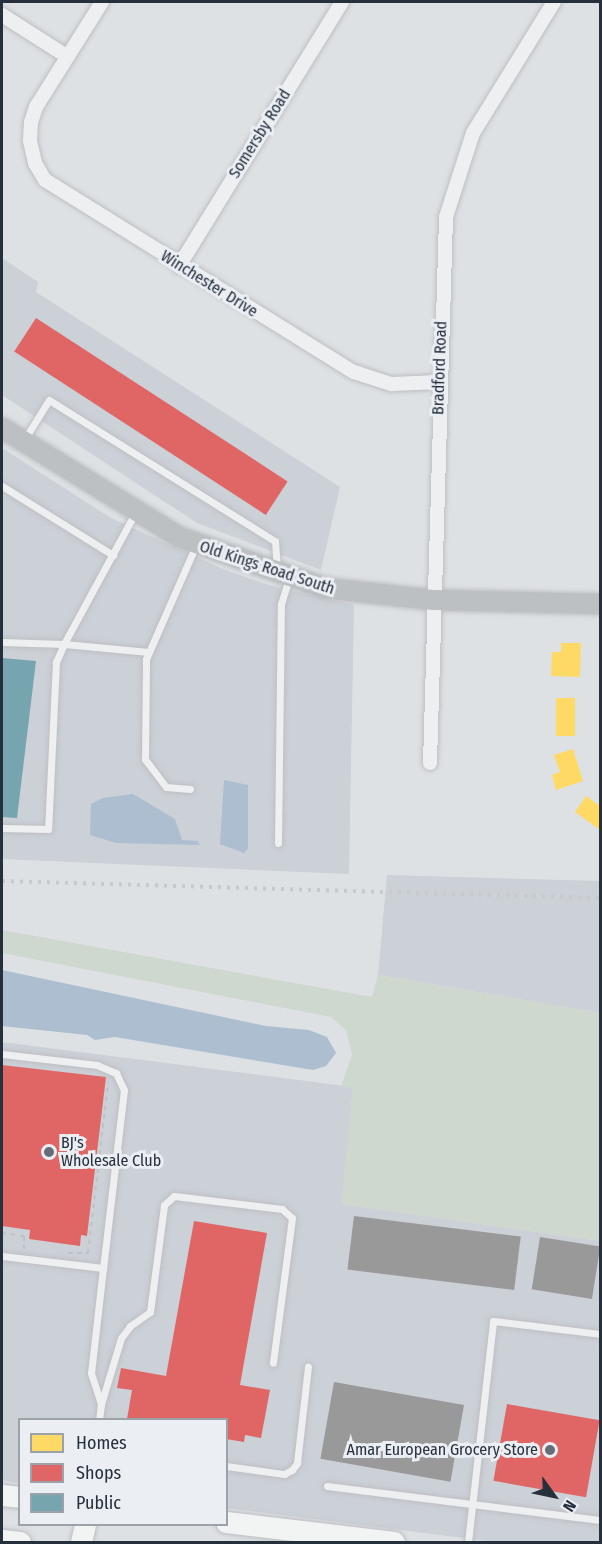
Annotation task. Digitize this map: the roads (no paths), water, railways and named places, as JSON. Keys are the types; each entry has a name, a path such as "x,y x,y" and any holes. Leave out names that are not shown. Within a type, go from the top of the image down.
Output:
{"main road":[{"path":"2,1495 18,1497"},
{"path":"228,1522 394,1542"},
{"path":"81,1542 85,1526"},
{"path":"2,1540 20,1542"}],"street":[{"path":"2,15 68,57 102,2"},
{"name":"Somersby Road","path":"179,266 342,2"},
{"name":"Bradford Road","path":"430,763 444,242 451,194 473,133 554,2"},
{"name":"Winchester Drive","path":"68,57 36,107 32,122 30,141 35,163 45,180 179,266 354,372 392,384 439,382"},
{"name":"Old Kings Road South","path":"2,428 136,512 196,545 283,575 355,594 434,600 600,604"}],"lane":[{"path":"23,441 49,400 275,541 283,575 278,843"},
{"path":"2,486 113,555"},
{"path":"2,828 48,829 56,662 136,512"},
{"path":"190,789 166,787 145,759 149,652 196,545"},
{"path":"2,642 64,644 149,652"},
{"path":"2,1054 97,1065 116,1073 124,1090 91,1373 101,1404"},
{"path":"99,1418 101,1404 121,1338 130,1326 150,1312 164,1205 174,1196 282,1209 292,1218 273,1363"},
{"path":"2,1256 103,1268"},
{"path":"468,1542 493,1321 600,1334"},
{"path":"228,1466 284,1474 292,1470 297,1463 308,1367"},
{"path":"327,1486 600,1520"}],"water":[{"path":"224,780 248,785 248,848 244,853 220,844"},
{"path":"133,794 175,819 182,840 198,841 200,845 116,843 90,835 91,804 103,798"},
{"path":"2,970 266,1026 309,1030 327,1037 336,1053 326,1066 313,1070 115,1037 95,1040 87,1035 2,1026"}],"railway":[{"path":"2,881 600,898"}],"place":[{"name":"BJ's Wholesale Club","path":"49,1152"},
{"name":"Amar European Grocery Store","path":"550,1450"}]}
